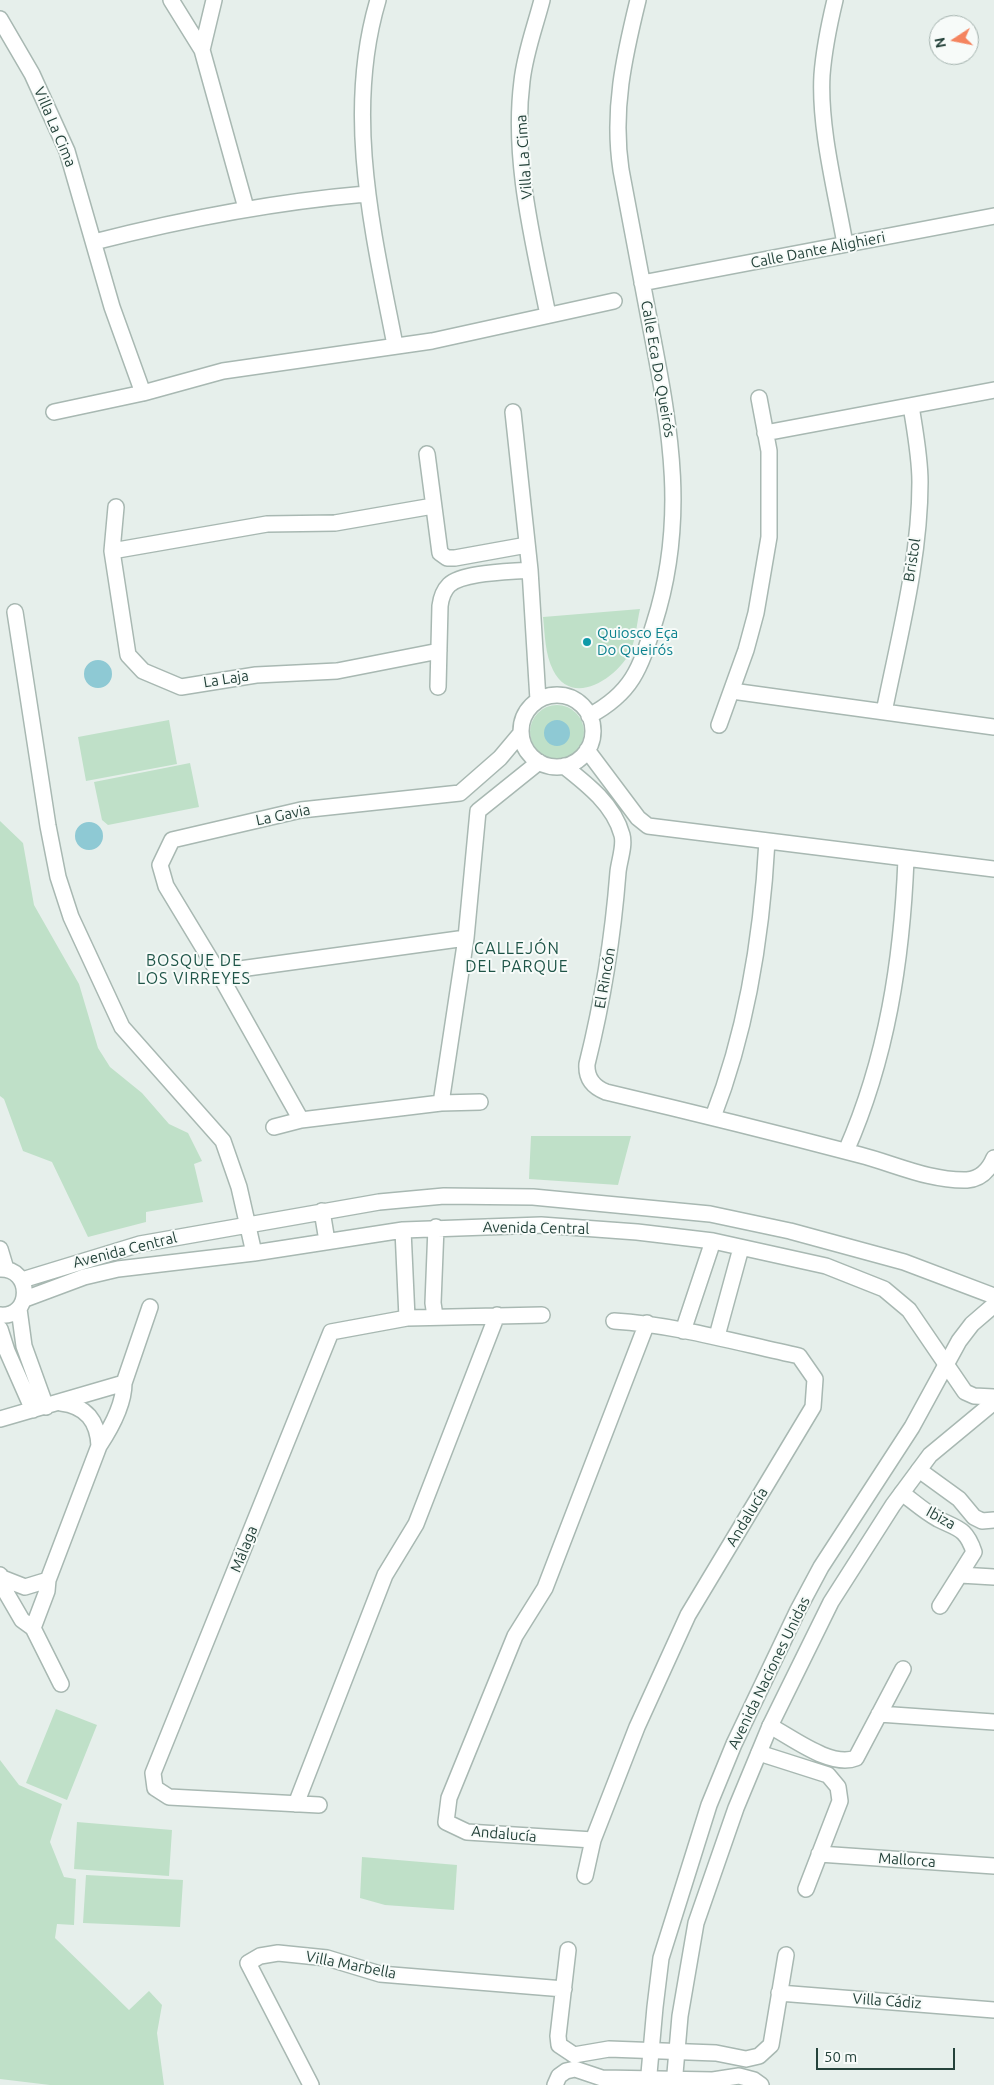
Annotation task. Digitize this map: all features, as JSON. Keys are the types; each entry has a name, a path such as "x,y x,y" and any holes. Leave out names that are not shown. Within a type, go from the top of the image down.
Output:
{"street":[{"path":"171,0 202,50 246,208"},
{"path":"202,50 214,0"},
{"path":"378,0 366,57 363,106 366,194 394,345"},
{"name":"Villa La Cima","path":"542,0 526,55 522,82 520,122 524,181 548,315"},
{"name":"Calle Eca Do Queirós","path":"589,716 611,704 622,694 642,660 662,596 672,533 674,484 670,434 621,170 617,133 620,78 638,0"},
{"path":"835,0 827,34 822,76 823,117 845,244"},
{"name":"Villa La Cima","path":"0,19 32,74 53,118 80,191 112,307 144,393"},
{"path":"94,242 177,221 246,208 366,194"},
{"name":"Calle Dante Alighieri","path":"642,283 994,216"},
{"path":"54,412 144,393 223,371 463,335 614,301"},
{"path":"765,433 994,390"},
{"path":"719,725 732,691 756,613 768,545 769,451 759,398"},
{"name":"Bristol","path":"884,712 910,579 919,508 920,480 911,406"},
{"path":"513,412 530,570 538,700"},
{"path":"427,454 437,546 440,553 447,558 527,545"},
{"path":"112,551 267,524 334,523 432,506"},
{"name":"La Laja","path":"116,508 112,551 128,655 143,671 181,687 256,675 337,671 439,651"},
{"path":"438,686 440,606 442,595 447,586 463,577 530,570"},
{"path":"15,612 48,826 58,878 71,917 122,1027 224,1141 248,1223 254,1253"},
{"path":"732,691 994,727"},
{"path":"549,696 562,696 573,699 582,706 589,716 592,733 587,750 578,761 555,767 538,762 526,750 521,733 525,714 538,700 549,696"},
{"name":"La Gavia","path":"301,1120 218,972 166,886 160,865 172,840 301,810 460,793 500,758 521,733"},
{"path":"587,750 638,818 648,826 994,870"},
{"path":"441,1103 466,938 478,811 538,762"},
{"name":"El Rincón","path":"564,766 592,788 608,807 622,835 612,937 600,1008 587,1064 589,1079 593,1085 606,1092 846,1151 916,1173 966,1180 980,1177 986,1172 994,1158"},
{"path":"713,1117 733,1054 753,971 762,903 767,841"},
{"path":"846,1151 865,1107 888,1024 899,962 906,859"},
{"path":"218,972 466,938"},
{"path":"274,1127 301,1120 441,1103 480,1102"},
{"name":"Avenida Central","path":"22,1280 114,1251 248,1223 379,1202 444,1196 533,1197 710,1214 790,1231 904,1262 994,1296"},
{"path":"637,1232 641,1206"},
{"path":"322,1211 327,1241"},
{"name":"Avenida Central","path":"0,1315 12,1313 22,1304 84,1277 118,1269 254,1253 403,1230 436,1227 540,1225 637,1232 713,1241 826,1266 884,1290 910,1310 945,1365 965,1392 986,1398 994,1397"},
{"path":"436,1227 433,1303 436,1316"},
{"path":"403,1230 407,1318 542,1315"},
{"path":"614,1321 646,1323 683,1331 713,1241"},
{"path":"717,1336 741,1248"},
{"path":"0,1249 3,1269 15,1272 22,1280 26,1289 22,1304 24,1346 47,1406"},
{"path":"114,1251 118,1269"},
{"name":"Avenida Naciones Unidas","path":"649,2083 662,1958 691,1861 724,1770 798,1610 832,1548 912,1427 958,1341 972,1324 994,1305"},
{"path":"33,1628 48,1580 99,1446 108,1432 121,1400 124,1383 150,1307"},
{"path":"296,1804 385,1574 416,1524 497,1315"},
{"name":"Málaga","path":"320,1805 170,1797 155,1788 153,1773 331,1332 407,1318"},
{"name":"Andalucía","path":"593,1840 467,1832 446,1822 449,1798 515,1636 545,1588 646,1323"},
{"path":"0,1329 7,1351 47,1406"},
{"name":"Andalucía","path":"585,1876 593,1840 637,1727 688,1616 813,1407 815,1379 799,1356 717,1336 683,1331"},
{"path":"0,1419 124,1383"},
{"name":"Avenida Naciones Unidas","path":"674,2083 686,1973 696,1923 736,1808 770,1726 831,1602 902,1493 930,1455 994,1402"},
{"path":"47,1406 76,1406 87,1413 94,1422 98,1433 99,1446"},
{"name":"Ibiza","path":"919,1470 959,1499 974,1517 982,1521 994,1520"},
{"name":"Ibiza","path":"902,1493 936,1517 959,1527 964,1532 974,1552 940,1606"},
{"path":"832,1548 856,1562"},
{"path":"960,1574 994,1577"},
{"path":"1,1576 26,1587 48,1580"},
{"path":"1,1576 4,1589 22,1620 33,1628 61,1684"},
{"path":"770,1726 832,1759 845,1761 856,1758 904,1669"},
{"path":"879,1714 994,1722"},
{"path":"759,1753 828,1775 838,1787 840,1801 806,1889"},
{"path":"724,1770 747,1780"},
{"name":"Mallorca","path":"819,1854 994,1866"},
{"path":"568,1950 558,2036 559,2045 562,2048 574,2055 608,2050 716,2053 746,2059 759,2056 771,2045 786,1955"},
{"name":"Villa Marbella","path":"311,2085 248,1963 260,1956 278,1953 327,1958 380,1974 564,1989"},
{"name":"Villa Cádiz","path":"779,1993 994,2010"},
{"path":"555,2085 559,2076 566,2071 575,2070 602,2078 649,2083 720,2080 738,2076 754,2080 761,2085"}],"green space":[{"path":"640,609 631,650 616,670 595,685 583,688 572,687 561,681 553,670 548,658 543,617"},
{"path":"557,705 567,707 576,713 582,722 584,732 582,742 576,751 567,757 557,759 547,757 538,751 532,742 530,732 532,722 538,713 547,707"},
{"path":"169,720 177,764 86,781 78,737"},
{"path":"190,763 199,807 108,825 102,820 94,782"},
{"path":"0,821 23,843 34,905 79,984 98,1048 110,1067 142,1093 169,1124 188,1133 202,1161 194,1164 203,1202 146,1212 146,1222 88,1237 52,1162 23,1151 4,1099 0,1096"},
{"path":"531,1136 631,1136 618,1185 529,1179"},
{"path":"56,1709 97,1725 67,1800 26,1783"},
{"path":"0,1760 19,1785 62,1804 50,1842 64,1877 76,1879 74,1925 57,1924 55,1938 129,2010 149,1991 162,2005 157,2033 164,2085 50,2085 0,2079"},
{"path":"77,1822 172,1830 169,1876 74,1869"},
{"path":"362,1857 457,1865 454,1910 385,1905 360,1898"},
{"path":"86,1875 183,1880 180,1927 83,1923"}],"water":[{"path":"98,660 108,664 112,674 108,684 98,688 88,684 84,674 88,664"},
{"path":"557,720 566,724 570,733 566,742 557,746 548,742 544,733 548,724"},
{"path":"89,822 99,826 103,836 99,846 89,850 79,846 75,836 79,826"}],"place":[{"name":"Quiosco Eça Do Queirós","path":"587,642"}],"district":[{"name":"CALLEJÓN DEL PARQUE","path":"517,958"},
{"name":"BOSQUE DE LOS VIRREYES","path":"194,970"}]}
